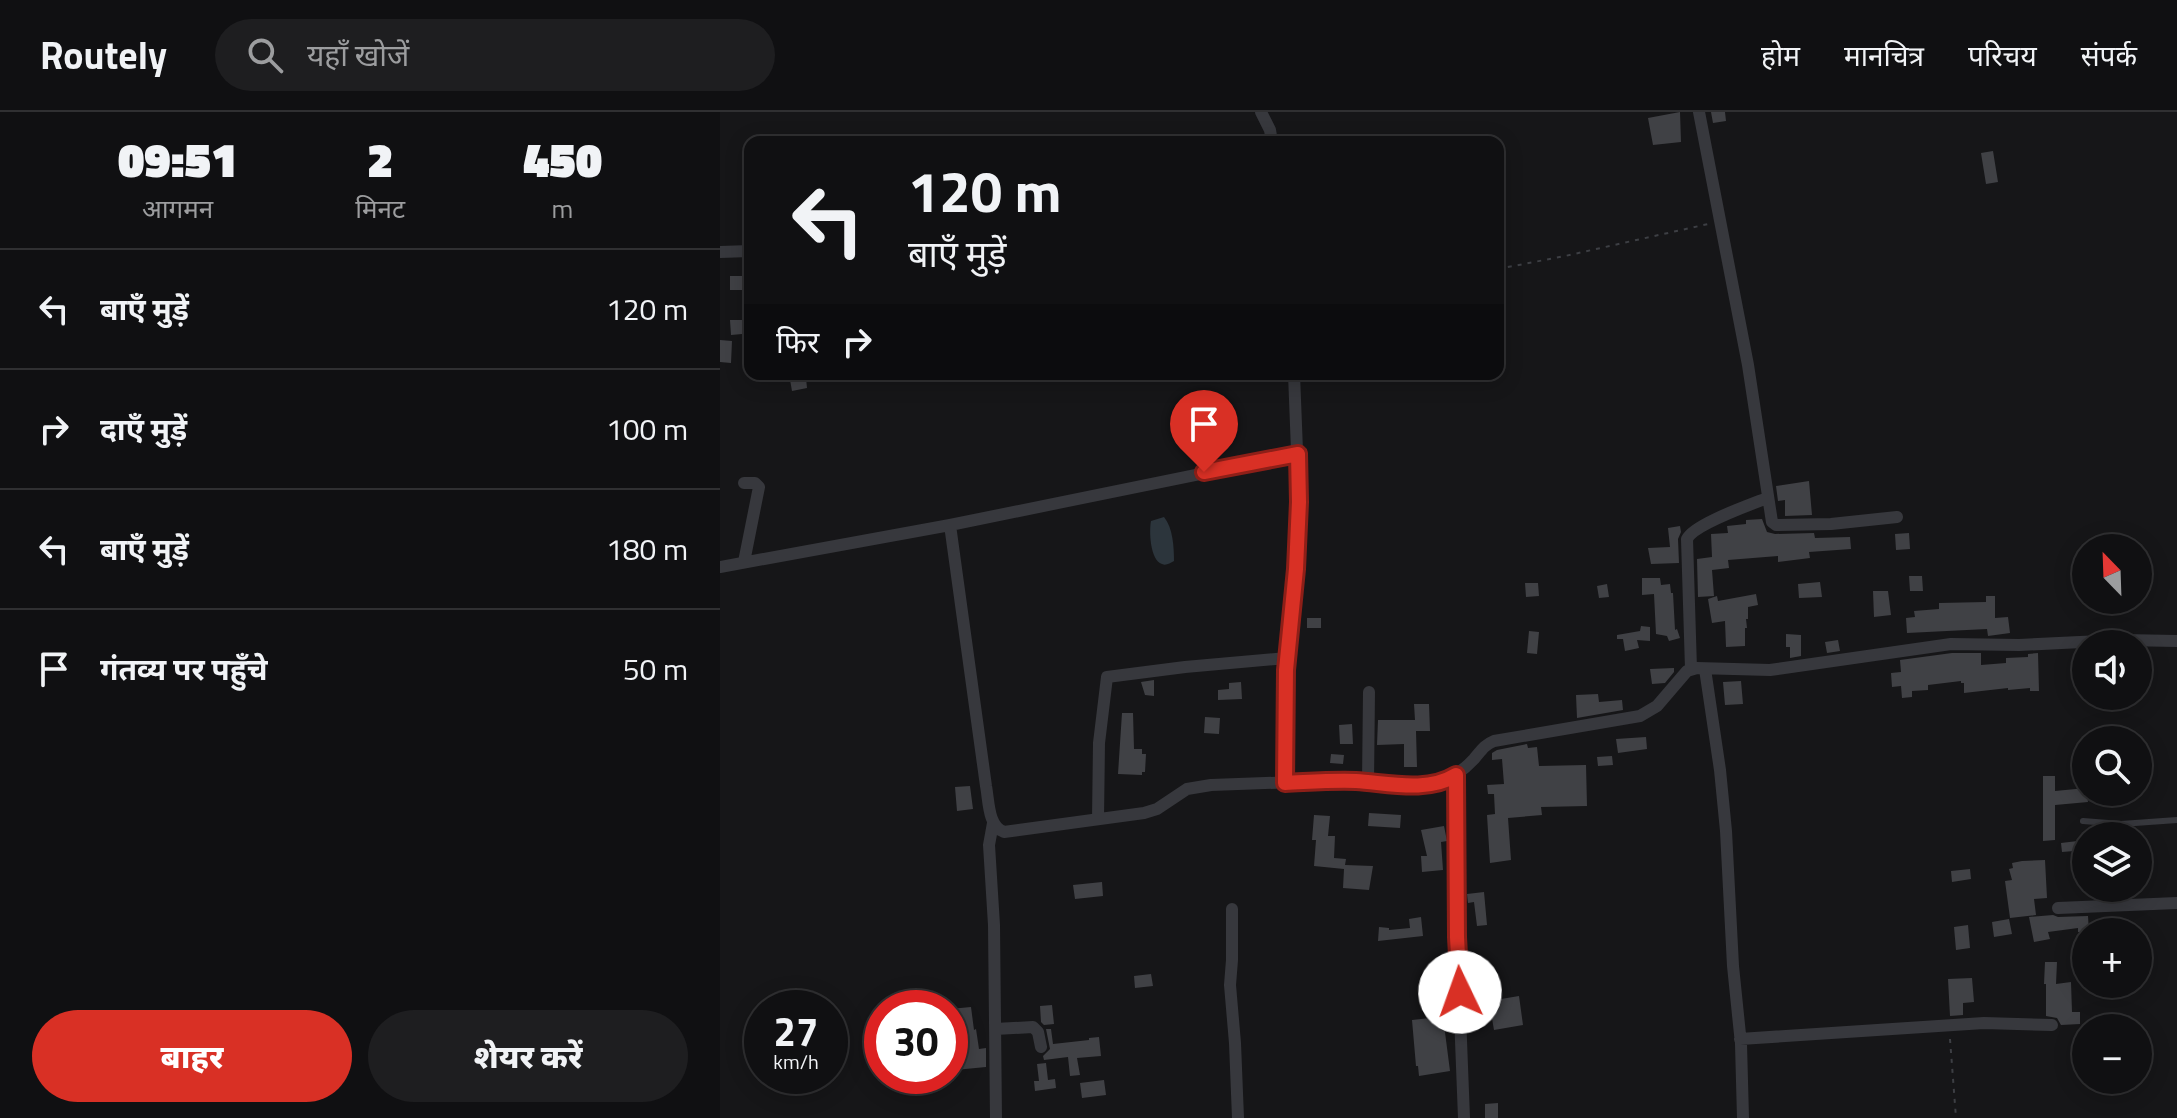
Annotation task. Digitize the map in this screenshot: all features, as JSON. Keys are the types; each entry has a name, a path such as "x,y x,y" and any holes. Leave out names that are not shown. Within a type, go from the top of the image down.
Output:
{"street":[{"path":"1261,112 1271,136"},
{"path":"1699,112 1748,365 1770,519 1776,525 1831,524 1897,517"},
{"path":"720,252 744,251"},
{"path":"1285,783 1287,658 1299,502 1294,380"},
{"path":"720,567 950,525 1298,454"},
{"path":"744,483 755,483 759,487 744,562"},
{"path":"1691,669 1689,533 1767,498"},
{"path":"950,525 979,743 993,823 989,845 994,925 996,1118"},
{"path":"993,823 998,830 1012,833 1131,815 1157,809 1190,788 1211,785 1368,782 1434,785 1456,775 1482,748 1494,741 1648,713 1691,669 1770,670 1951,644 2177,641"},
{"path":"1098,819 1099,743 1107,677 1287,658"},
{"path":"1705,669 1720,770 1729,870 1743,1118"},
{"path":"1368,782 1369,692"},
{"path":"1456,775 1457,937 1464,1118"},
{"path":"2058,908 2177,903"},
{"path":"1232,909 1230,985 1238,1118"},
{"path":"1740,1039 1984,1023 2052,1025"},
{"path":"995,1029 1033,1027 1038,1032 1041,1047"}],"lane":[{"path":"2083,821 2121,824 2177,820"}],"path":[{"path":"1504,268 1720,221"},
{"path":"1949,1026 1956,1118"}],"shaded area":[{"path":"1164,517 1171,532 1174,556 1174,561 1165,565 1155,557 1150,531 1151,521"}],"building":[{"path":"1680,112 1681,142 1653,145 1648,118"},
{"path":"1711,112 1725,112 1726,121 1713,123"},
{"path":"1993,151 1998,182 1986,184 1981,153"},
{"path":"730,276 744,276 744,290 730,290"},
{"path":"730,320 742,320 742,334 731,335"},
{"path":"720,340 732,341 731,363 720,362"},
{"path":"790,380 806,380 807,388 792,391"},
{"path":"1809,481 1812,515 1785,516 1785,500 1778,501 1776,486"},
{"path":"1762,519 1767,532 1775,534 1814,533 1815,538 1850,537 1851,549 1809,552 1810,558 1778,562 1778,556 1728,560 1729,568 1712,570 1714,596 1698,597 1697,559 1712,557 1711,534 1728,533 1727,526"},
{"path":"1680,526 1679,563 1651,564 1648,548 1670,547 1668,528"},
{"path":"1909,533 1910,549 1896,550 1895,534"},
{"path":"1909,576 1922,576 1923,591 1910,591"},
{"path":"1642,578 1660,578 1661,585 1670,584 1675,630 1680,638 1669,641 1667,636 1656,634 1654,594 1642,595"},
{"path":"1820,582 1822,597 1799,598 1798,584"},
{"path":"1525,583 1538,583 1539,596 1526,597"},
{"path":"1607,584 1609,597 1599,598 1597,586"},
{"path":"1873,591 1888,591 1891,615 1874,617"},
{"path":"1756,594 1758,605 1748,607 1745,646 1726,647 1725,621 1712,623 1708,599 1717,596 1718,601"},
{"path":"1986,596 1995,596 1995,618 2008,617 2010,633 1988,636 1987,629 1907,633 1906,618 1915,617 1914,611 1939,609 1939,603 1986,602"},
{"path":"1307,618 1321,618 1321,628 1307,628"},
{"path":"1641,626 1650,627 1650,641 1637,640 1639,648 1625,651 1623,639 1617,639 1617,635 1640,631"},
{"path":"1529,631 1539,632 1537,654 1527,653"},
{"path":"1786,634 1801,635 1801,656 1790,658"},
{"path":"1838,640 1840,651 1827,653 1825,642"},
{"path":"1952,653 1981,653 1981,665 2006,663 2006,658 2028,657 2028,654 2038,653 2039,691 2008,688 1964,693 1964,683 1961,681 1928,685 1928,690 1912,691 1912,697 1902,698 1901,686 1892,687 1891,673 1901,672 1900,660"},
{"path":"1674,668 1665,683 1652,684 1650,669"},
{"path":"1154,680 1154,696 1145,695 1141,682"},
{"path":"1741,681 1743,704 1725,705 1723,682"},
{"path":"1241,682 1242,699 1218,700 1218,690 1229,689 1229,683"},
{"path":"1598,694 1599,702 1622,700 1623,710 1577,718 1576,695"},
{"path":"1414,704 1429,704 1430,731 1416,731 1417,767 1404,767 1404,744 1377,745 1378,720 1415,720"},
{"path":"1122,713 1133,713 1134,749 1142,749 1142,754 1146,754 1142,775 1118,774"},
{"path":"1205,717 1220,718 1219,734 1204,733"},
{"path":"1352,724 1353,744 1340,744 1339,725"},
{"path":"1646,737 1647,749 1618,753 1616,739"},
{"path":"1527,744 1528,748 1537,747 1539,766 1586,765 1587,806 1541,807 1542,815 1508,818 1511,860 1490,863 1487,815 1495,814 1494,794 1488,794 1487,785 1504,784 1502,759 1492,760 1492,753"},
{"path":"1331,754 1344,755 1343,764 1330,763"},
{"path":"1612,756 1613,765 1598,766 1597,757"},
{"path":"2043,776 2055,776 2055,791 2072,789 2072,803 2055,805 2055,840 2043,841"},
{"path":"970,786 973,809 957,811 955,787"},
{"path":"1369,813 1401,815 1400,828 1368,826"},
{"path":"1314,815 1330,816 1328,836 1335,836 1334,858 1346,859 1345,865 1373,866 1369,890 1343,888 1344,869 1314,866"},
{"path":"1444,826 1447,841 1441,842 1443,870 1422,872 1421,856 1427,856 1421,830"},
{"path":"2072,842 2072,851 2062,852 2061,843"},
{"path":"2045,860 2047,898 2034,899 2036,915 2010,918 2005,881 2012,880 2009,869 2013,868 2012,863"},
{"path":"1970,869 1971,879 1952,882 1951,871"},
{"path":"1102,882 1103,896 1075,899 1073,885"},
{"path":"1484,892 1487,925 1477,926 1474,902 1468,903 1467,894"},
{"path":"2053,915 2088,918 2072,918 2072,929 2048,932 2050,939 2034,942 2029,917"},
{"path":"1421,917 1423,936 1378,941 1379,927 1389,930 1410,928 1409,919"},
{"path":"2009,919 2012,934 1994,937 1992,922"},
{"path":"1968,925 1970,948 1956,950 1954,927"},
{"path":"2045,962 2057,962 2056,984 2071,982 2072,1012 2080,1012 2072,1014 2072,1024 2061,1025 2057,1018 2046,1016"},
{"path":"1151,974 1153,986 1135,988 1134,976"},
{"path":"1449,976 1450,990 1441,991 1440,977"},
{"path":"1972,978 1974,1002 1963,1003 1963,1015 1950,1016 1948,979"},
{"path":"1519,996 1523,1025 1494,1030 1489,1001"},
{"path":"1052,1005 1054,1024 1044,1025 1040,1006"},
{"path":"968,1007 971,1007 979,1049 986,1048 986,1067 968,1069"},
{"path":"1442,1009 1450,1071 1419,1076 1412,1020 1430,1018 1429,1011"},
{"path":"1046,1029 1051,1029 1053,1044 1099,1037 1101,1056 1077,1058 1080,1075 1070,1076 1068,1057 1044,1060 1043,1056 1050,1049"},
{"path":"1046,1063 1048,1080 1055,1079 1056,1088 1035,1091 1034,1081 1039,1081 1037,1064"},
{"path":"1104,1080 1106,1095 1082,1098 1080,1083"},
{"path":"1498,1103 1498,1118 1485,1118 1485,1104"}],"route":[{"path":"1204,472 1298,454 1296,569 1286,670 1285,783 1353,781 1434,785 1456,775 1460,992"}]}
